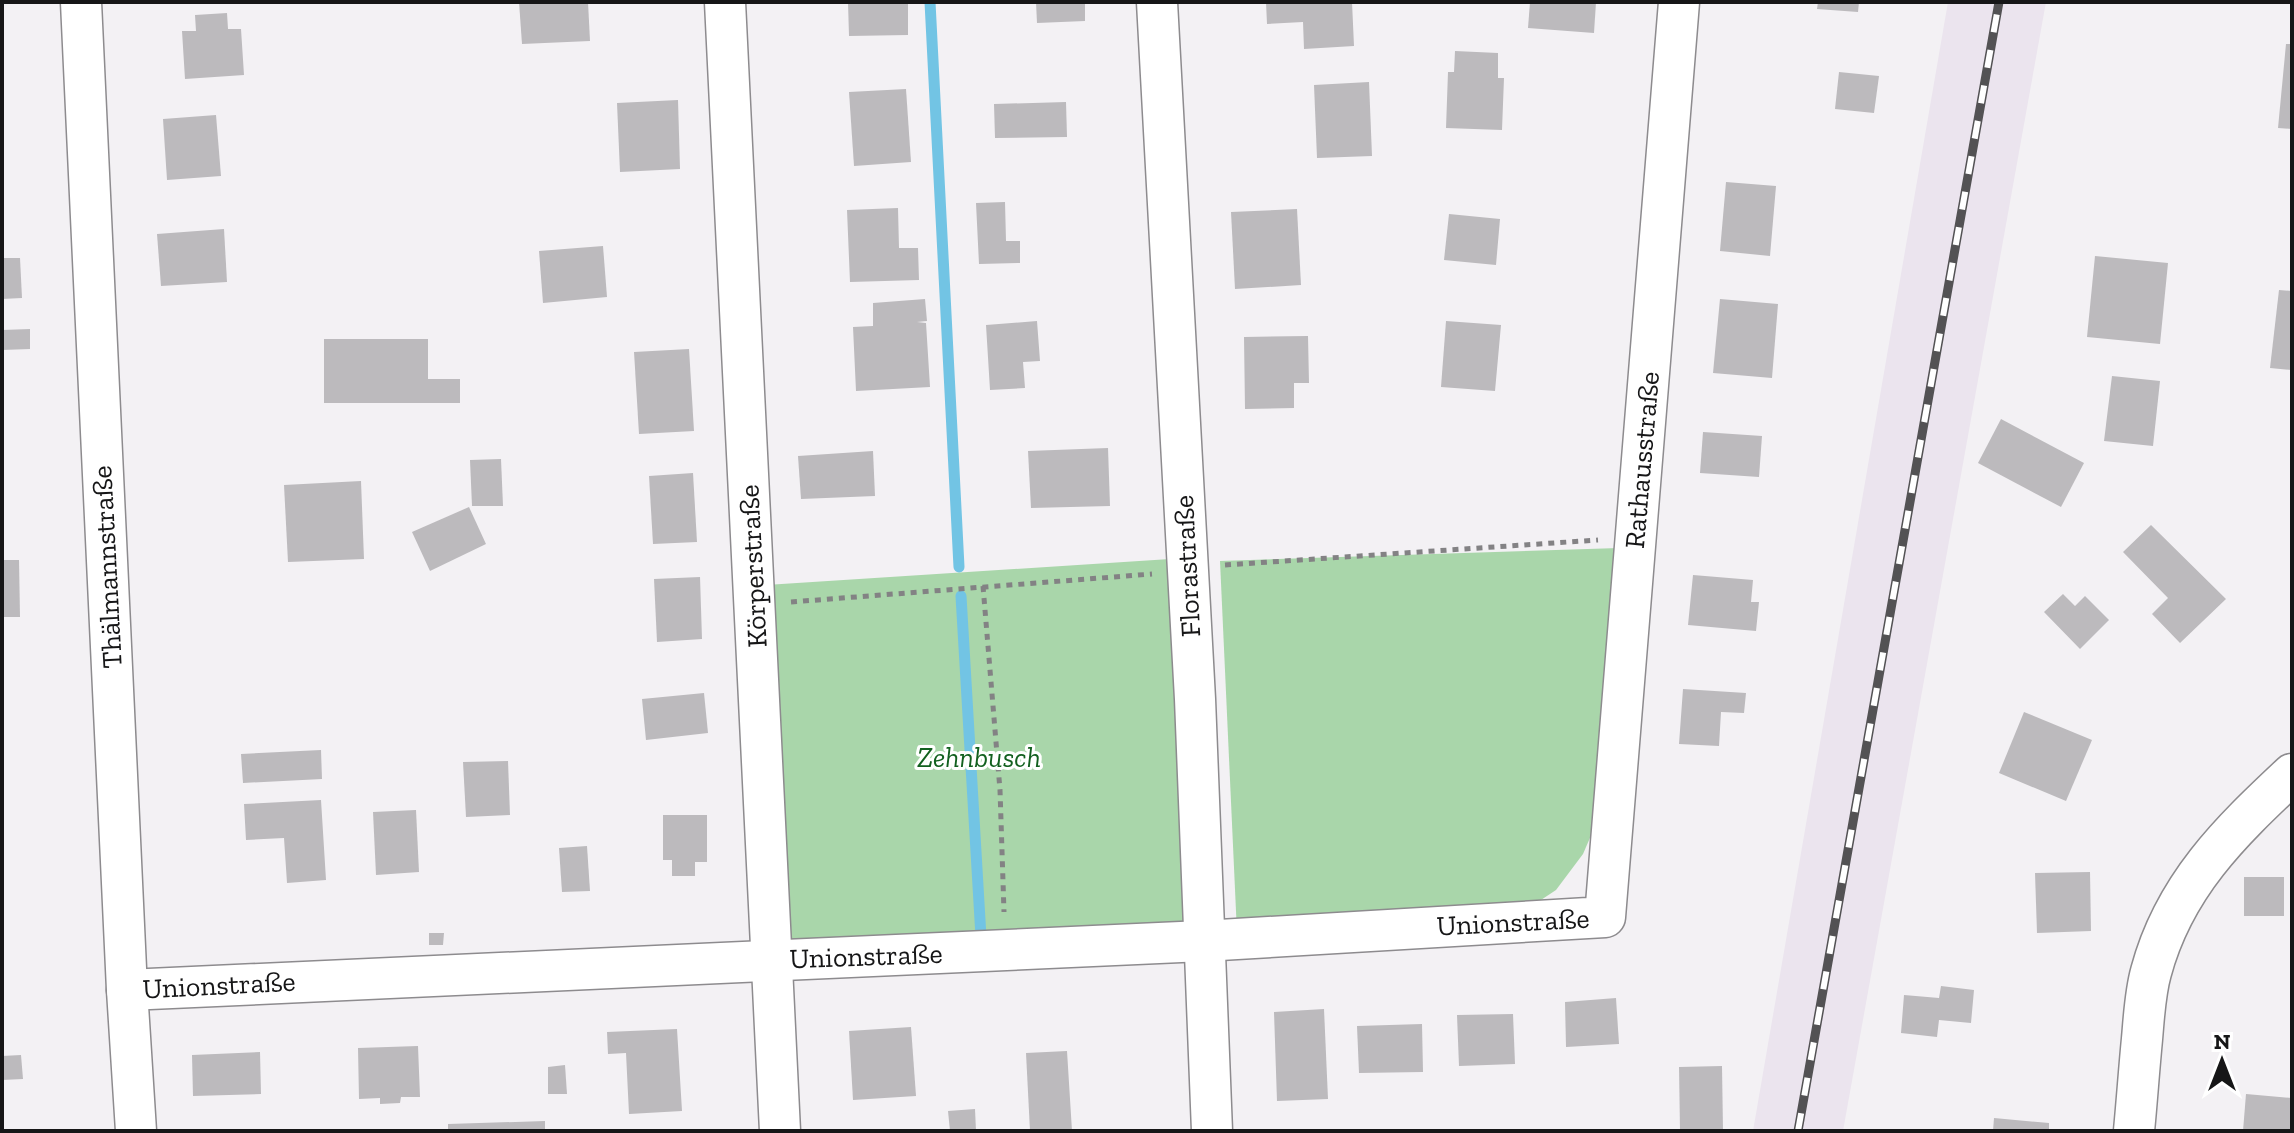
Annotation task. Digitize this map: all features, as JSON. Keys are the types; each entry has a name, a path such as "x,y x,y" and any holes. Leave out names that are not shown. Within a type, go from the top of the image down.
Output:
{"street":[{"name":"Thälmannstraße","path":"81,2 136,1131"},
{"name":"Körperstraße","path":"725,2 780,1131"},
{"name":"Florastraße","path":"1157,2 1188,572 1212,1131"},
{"name":"Rathausstraße","path":"1605,917 1679,2"},
{"path":"2134,1131 2151,973 2169,921 2199,870 2235,828 2292,774"},
{"name":"Unionstraße","path":"127,990 1203,941 1605,917"}],"path":[{"path":"754,605 1188,572 1221,565 1636,538"},
{"path":"983,586 1000,790 1006,950"}],"shaded area":[{"path":"1948,2 2046,2 1843,1131 1753,1131"}],"green space":[{"path":"1619,548 1605,803 1583,854 1556,890 1508,922 1237,933 1220,561"},
{"name":"Zehnbusch","path":"1170,559 1194,930 789,956 766,585"}],"building":[{"path":"519,2 588,2 590,41 522,44"},
{"path":"848,2 908,2 908,35 849,36"},
{"path":"1036,2 1085,2 1085,21 1037,23"},
{"path":"1266,2 1352,2 1354,46 1304,49 1303,22 1267,24"},
{"path":"1530,2 1596,2 1594,33 1528,28"},
{"path":"1818,2 1859,2 1858,12 1817,9"},
{"path":"227,13 228,29 241,29 244,75 185,79 182,31 196,31 195,15"},
{"path":"2286,44 2292,44 2292,129 2278,128"},
{"path":"1455,51 1498,53 1498,78 1504,78 1502,130 1446,128 1448,72 1454,72"},
{"path":"1839,72 1879,76 1874,113 1835,109"},
{"path":"1369,82 1372,156 1317,158 1314,85"},
{"path":"906,89 911,162 854,166 849,92"},
{"path":"678,100 680,169 620,172 617,103"},
{"path":"1066,102 1067,137 995,138 994,104"},
{"path":"216,115 221,176 167,180 163,119"},
{"path":"1726,182 1776,186 1770,256 1720,251"},
{"path":"1005,202 1006,241 1020,241 1020,263 979,264 976,203"},
{"path":"898,208 899,248 918,248 919,280 850,282 847,210"},
{"path":"1297,209 1301,285 1235,289 1231,212"},
{"path":"1449,214 1500,219 1496,265 1444,260"},
{"path":"224,229 227,282 161,286 157,234"},
{"path":"603,246 607,297 543,303 539,251"},
{"path":"2095,256 2168,263 2160,344 2087,337"},
{"path":"2,258 20,258 22,298 2,299"},
{"path":"2279,290 2292,291 2292,370 2270,368"},
{"path":"925,299 927,321 917,322 926,323 930,387 856,391 853,327 873,326 873,303"},
{"path":"1720,299 1778,304 1772,378 1713,373"},
{"path":"1037,321 1040,361 1023,362 1025,388 990,390 986,325"},
{"path":"1446,321 1501,325 1495,391 1441,387"},
{"path":"30,329 30,349 2,350 2,330"},
{"path":"1308,336 1309,383 1294,383 1294,408 1245,409 1244,337"},
{"path":"324,339 428,339 428,379 460,379 460,403 324,403"},
{"path":"689,349 694,431 639,434 634,352"},
{"path":"2112,376 2160,381 2153,446 2104,441"},
{"path":"2001,419 2084,463 2061,507 1978,463"},
{"path":"1703,432 1762,436 1759,477 1700,473"},
{"path":"1108,448 1110,506 1031,508 1028,451"},
{"path":"873,451 875,496 801,499 798,456"},
{"path":"501,459 503,506 472,506 470,460"},
{"path":"693,473 697,542 653,544 649,476"},
{"path":"361,481 364,559 288,562 284,485"},
{"path":"469,507 486,544 430,571 412,532"},
{"path":"2151,525 2226,599 2180,643 2152,614 2168,598 2123,552"},
{"path":"2,560 19,560 20,617 2,617"},
{"path":"1693,575 1753,580 1751,602 1759,602 1756,631 1688,625"},
{"path":"700,577 702,639 657,642 654,579"},
{"path":"2063,594 2075,606 2085,596 2109,620 2080,649 2044,612"},
{"path":"1683,689 1746,693 1744,713 1721,712 1719,746 1679,744"},
{"path":"704,693 708,733 646,740 642,699"},
{"path":"2024,712 2092,740 2066,801 1999,773"},
{"path":"321,750 322,779 243,783 241,754"},
{"path":"508,761 510,815 466,817 463,762"},
{"path":"321,800 326,880 287,883 284,838 246,840 244,804"},
{"path":"416,810 419,872 376,875 373,812"},
{"path":"663,815 707,815 707,862 695,862 695,876 672,876 672,860 663,860"},
{"path":"587,846 590,891 562,892 559,848"},
{"path":"2090,872 2091,931 2037,933 2035,873"},
{"path":"2244,877 2284,877 2284,916 2244,916"},
{"path":"429,933 444,933 443,945 429,945"},
{"path":"1941,986 1974,990 1971,1023 1939,1020 1937,1037 1901,1033 1904,995 1939,998"},
{"path":"1616,998 1619,1044 1566,1047 1565,1002"},
{"path":"1324,1009 1328,1099 1277,1101 1274,1012"},
{"path":"1513,1014 1515,1064 1459,1066 1457,1015"},
{"path":"1422,1024 1423,1072 1359,1073 1357,1026"},
{"path":"911,1027 916,1096 853,1100 849,1031"},
{"path":"677,1029 682,1111 629,1114 626,1053 608,1054 607,1032"},
{"path":"418,1046 420,1097 401,1097 400,1103 380,1104 380,1098 359,1099 358,1048"},
{"path":"1067,1051 1072,1131 1030,1131 1026,1053"},
{"path":"260,1052 261,1094 193,1096 192,1055"},
{"path":"21,1055 23,1079 2,1080 2,1056"},
{"path":"565,1065 567,1094 548,1094 548,1067"},
{"path":"1722,1066 1723,1131 1680,1131 1679,1067"},
{"path":"2246,1094 2292,1098 2292,1131 2243,1131"},
{"path":"975,1109 976,1131 950,1131 948,1111"},
{"path":"1994,1118 2049,1123 2049,1131 1993,1131"},
{"path":"545,1121 545,1131 448,1131 448,1124"}],"waterway":[{"path":"930,2 959,567"},
{"path":"961,596 981,937"}],"railway":[{"path":"1798,1131 1999,2"}]}
